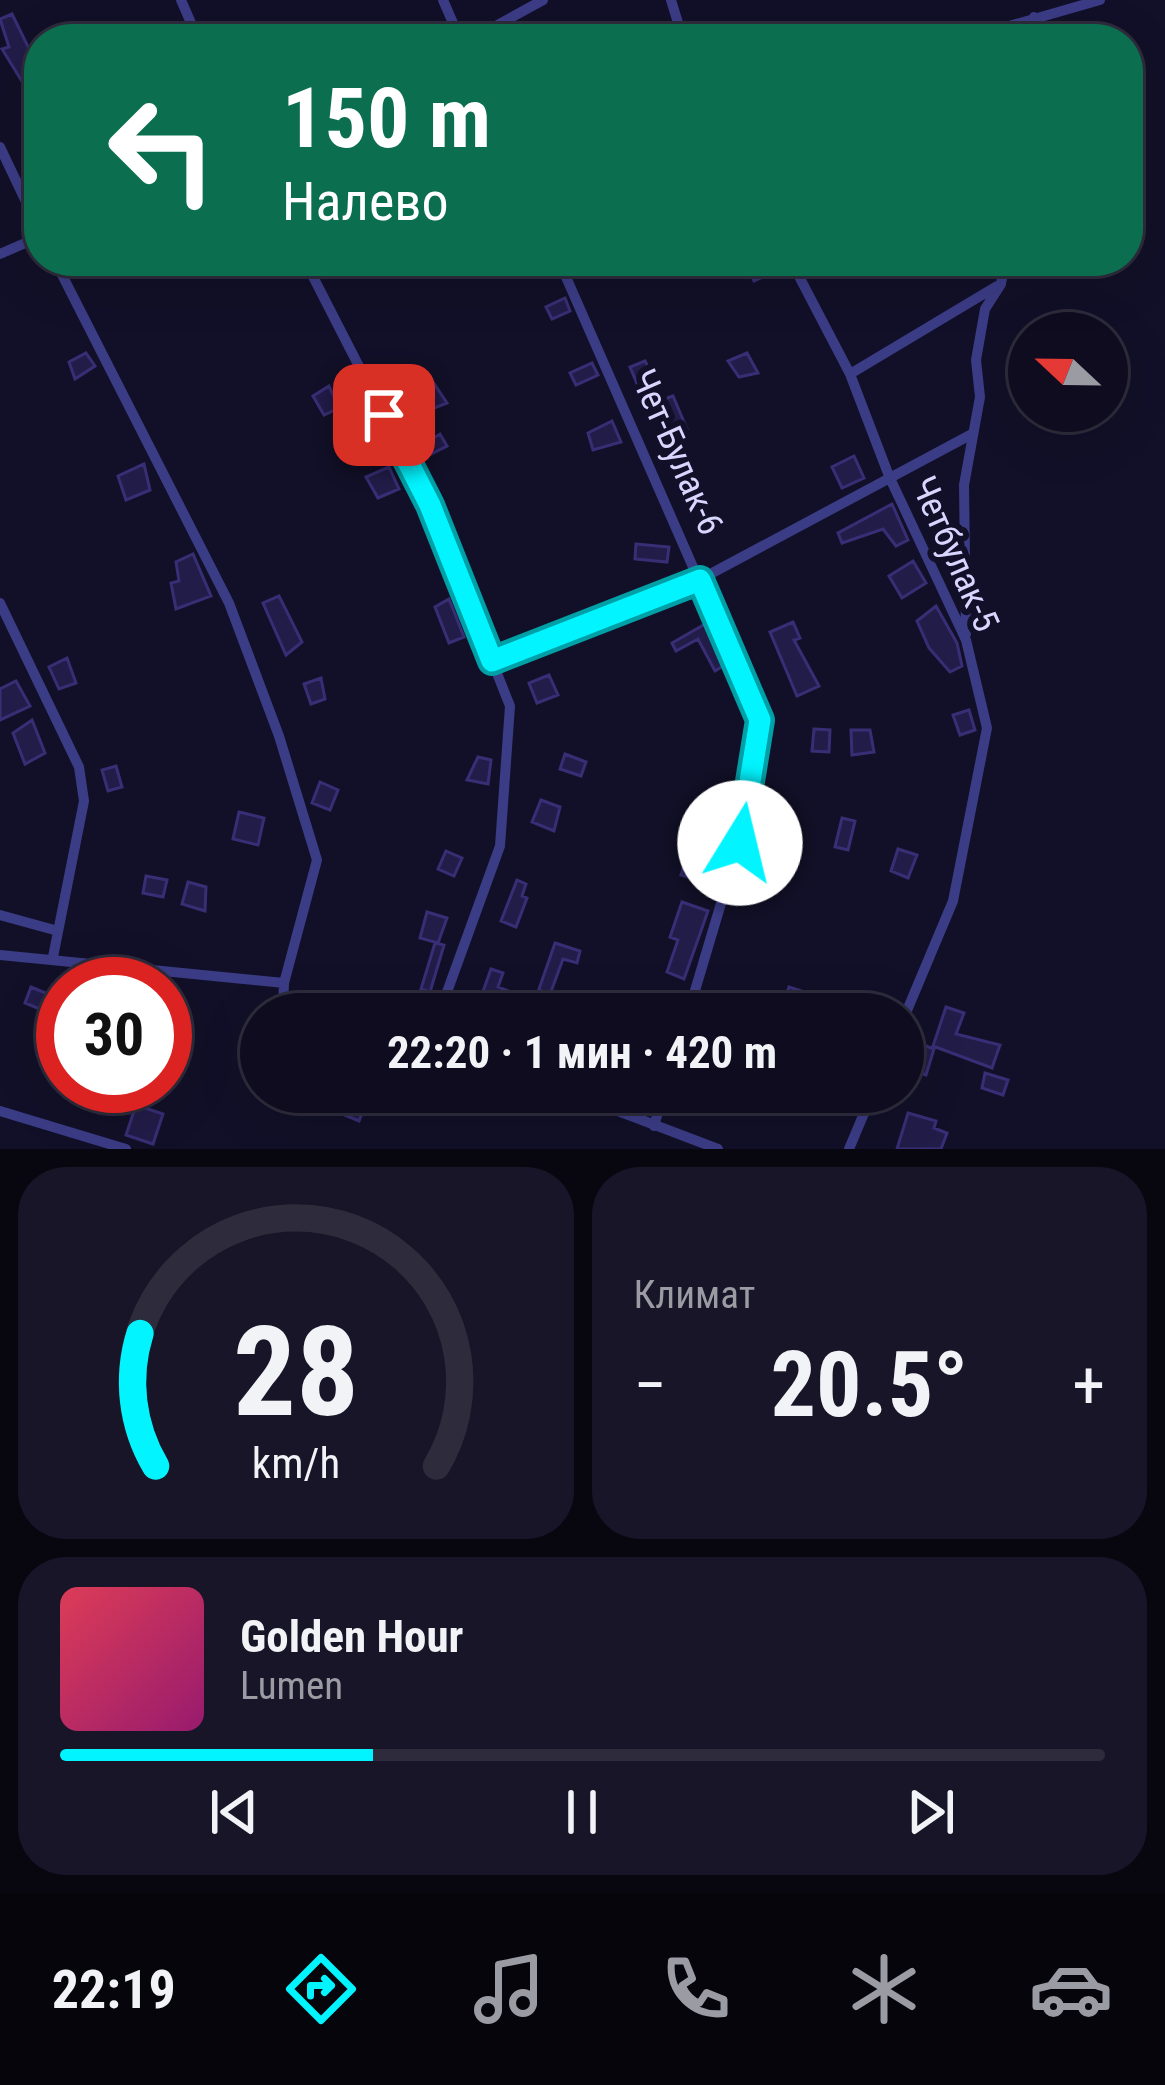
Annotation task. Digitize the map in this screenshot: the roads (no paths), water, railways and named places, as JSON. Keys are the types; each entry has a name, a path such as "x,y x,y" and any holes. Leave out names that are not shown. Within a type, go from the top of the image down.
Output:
{"street":[{"path":"499,24 543,0"},
{"path":"1012,24 1100,0"},
{"path":"1034,17 1035,24"},
{"path":"0,147 24,200"},
{"path":"63,276 229,604 279,736 317,860 284,993"},
{"path":"313,276 430,505 510,706 500,846 447,993"},
{"name":"Чет-Булак-6","path":"566,276 760,720 740,843 694,993"},
{"name":"Четбулак-5","path":"798,276 850,374 889,476 966,640 987,728 953,901 914,993"},
{"path":"966,640 964,485 980,397 976,360 985,309 1002,276"},
{"path":"850,374 1001,284"},
{"path":"492,661 700,580 972,434"},
{"path":"0,603 79,767 84,801 53,957 0,955"},
{"path":"0,915 58,931"},
{"path":"192,973 284,983"},
{"path":"0,1111 126,1149"},
{"path":"621,1113 718,1149"},
{"path":"654,1126 658,1113"},
{"path":"849,1149 864,1113"},
{"path":"72,1133 75,1149"}]}
